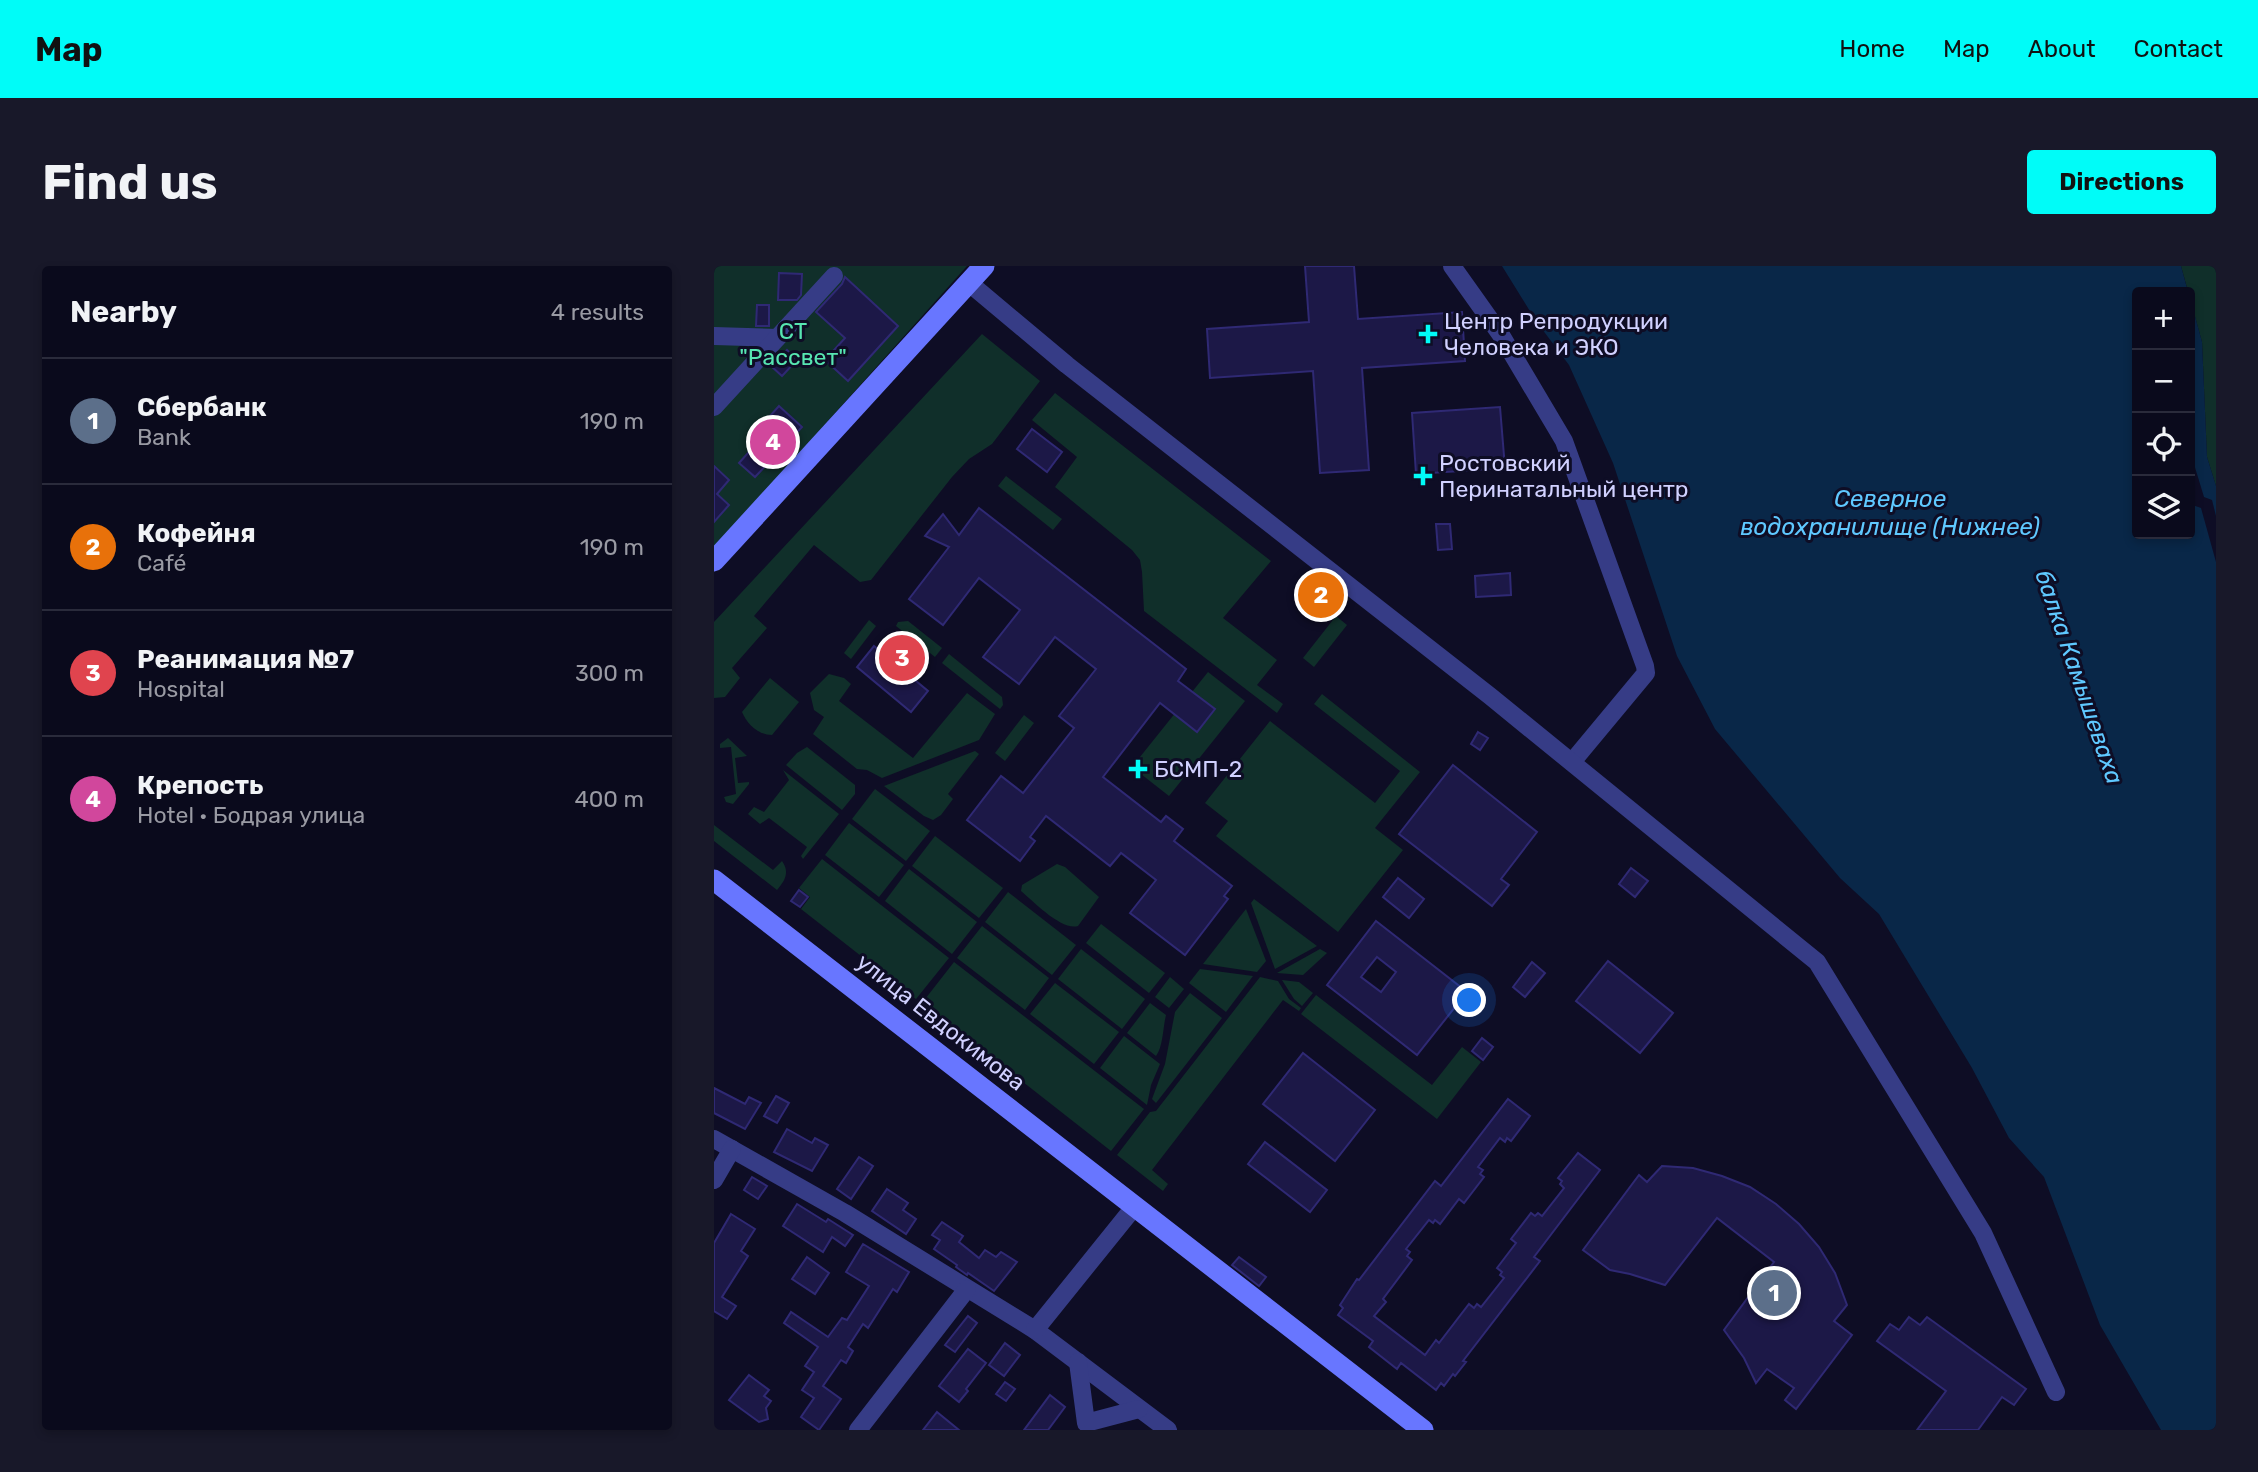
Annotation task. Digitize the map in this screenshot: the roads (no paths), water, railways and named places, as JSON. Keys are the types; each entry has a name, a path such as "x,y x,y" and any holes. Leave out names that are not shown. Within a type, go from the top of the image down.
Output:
{"main road":[{"path":"714,561 984,266"},
{"name":"улица Евдокимова","path":"714,880 1423,1430"}],"street":[{"path":"1452,266 1501,335 1564,441 1645,666 1646,673 1572,762"},
{"path":"714,407 834,276"},
{"path":"968,282 1067,365 1572,762 1817,962 1983,1233 2056,1392"},
{"path":"714,336 777,338"},
{"path":"714,1139 845,1213 1035,1330 1167,1430"},
{"path":"714,1180 732,1149"},
{"path":"1035,1330 1135,1206"},
{"path":"858,1430 967,1289"},
{"path":"1078,1362 1083,1427 1139,1409"}],"water":[{"name":"Северное водохранилище (Нижнее)","path":"1502,266 2181,266 2187,287 2132,287 2132,539 2195,539 2195,316 2202,342 2207,457 2216,486 2216,1430 2161,1430 2100,1325 2044,1177 2009,1138 1972,1068 1879,914 1840,878 1715,729 1677,656 1613,463 1569,365 1536,321"}],"place":[{"name":"Центр Репродукции Человека и ЭКО","path":"1428,334"},
{"name":"Крепость","path":"773,442"},
{"name":"Ростовский Перинатальный центр","path":"1423,476"},
{"name":"Кофейня","path":"1321,595"},
{"name":"Реанимация №7","path":"902,658"},
{"name":"БСМП-2","path":"1138,769"},
{"name":"Сбербанк","path":"1774,1293"}],"park label":[{"name":"СТ \"Рассвет\"","path":"793,344"}],"water label":[{"name":"балка Камышеваха","path":"2079,677"}]}
